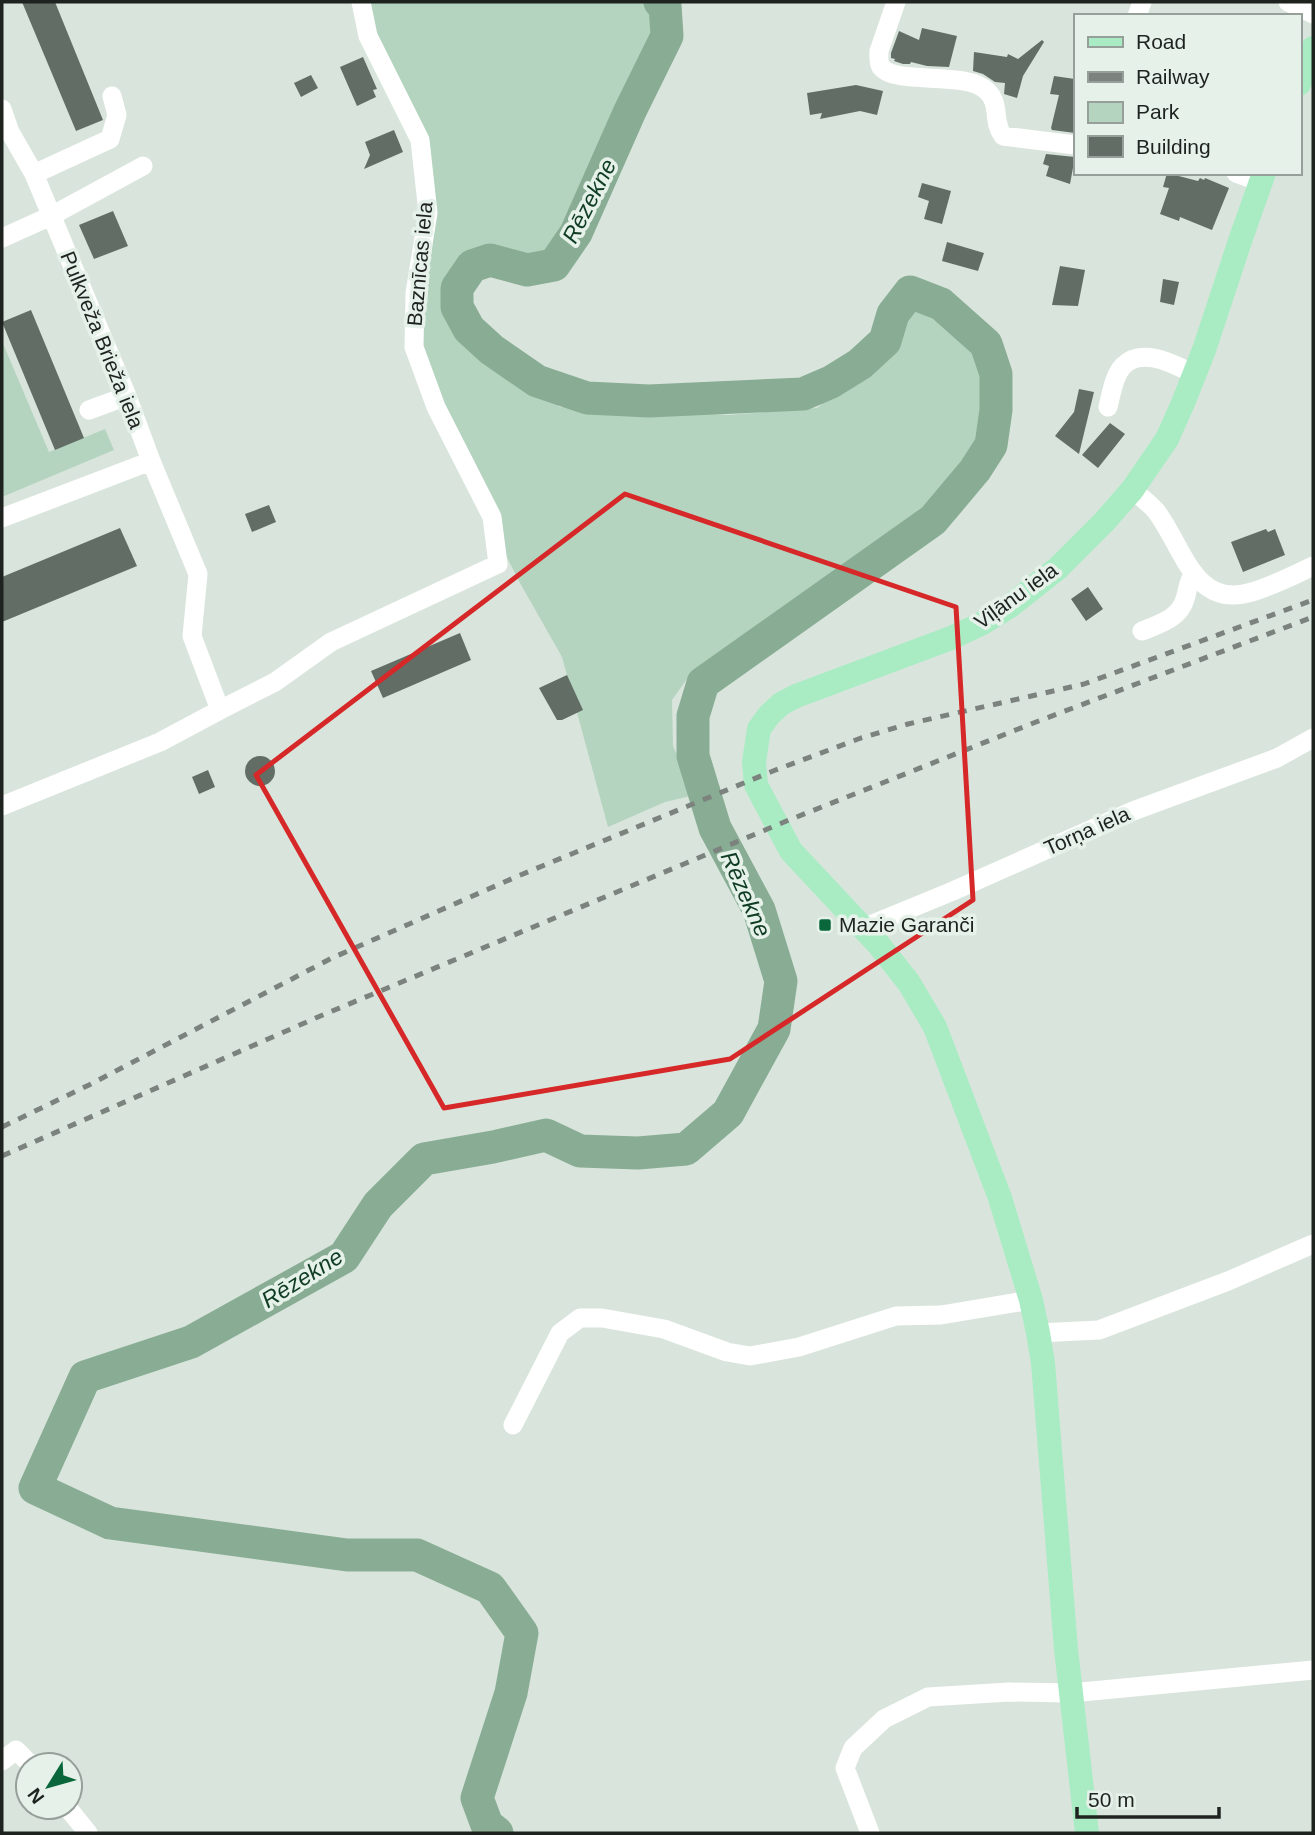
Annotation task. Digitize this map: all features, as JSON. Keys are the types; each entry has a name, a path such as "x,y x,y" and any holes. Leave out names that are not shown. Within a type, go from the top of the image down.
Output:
{"main road":[{"path":"1301,79 1313,48"},
{"name":"Viļānu iela","path":"1087,1833 1071,1693 1038,1333 1031,1300 1000,1198 936,1027 909,983 879,944 791,851 756,785 754,762 759,729 781,704 981,624 1010,606 1058,568 1132,490 1167,439 1194,374 1262,178"}],"street":[{"name":"Baznīcas iela","path":"220,710 275,682 331,642 498,565 492,517 436,407 414,348 415,293 428,213 420,140 368,36 361,2"},
{"path":"896,2 879,51 878,59 884,70 899,75 968,81 987,90 993,98 997,108 998,129 1003,136 1074,145"},
{"path":"1288,2 1313,14"},
{"path":"34,174 110,139 117,114 112,96"},
{"name":"Pulkveža Brieža iela","path":"2,109 10,132 34,174 198,574 192,636 220,710"},
{"path":"2,238 51,216 143,166"},
{"path":"1108,407 1121,367 1130,360 1153,357 1194,374"},
{"path":"89,410 127,396"},
{"path":"2,518 151,461"},
{"path":"1132,490 1156,511 1194,573 1213,591 1225,595 1246,593 1269,586 1313,566"},
{"path":"1142,631 1176,614 1183,605 1194,573"},
{"path":"2,806 160,742 220,710"},
{"name":"Torņa iela","path":"863,928 1133,811 1277,758 1313,738"},
{"path":"1038,1333 1099,1329 1313,1244"},
{"path":"513,1425 560,1333 580,1318 602,1318 664,1329 727,1352 750,1356 799,1347 895,1316 941,1315 1031,1300"},
{"path":"870,1833 845,1768 853,1748 884,1719 928,1697 1009,1692 1071,1693 1313,1670"}],"highlighted area":[{"path":"625,494 956,607 973,900 730,1059 444,1108 256,775"}],"green space":[{"path":"357,2 660,2 665,5 667,36 630,111 576,233 554,265 487,248 441,283 454,331 560,407 728,415 817,408 894,345 885,341 910,292 996,374 975,470 933,520 692,672 672,700 673,746 695,795 665,802 608,827 562,657 494,532 414,347 428,213 420,140"},
{"path":"2,341 49,452 105,429 114,450 2,497"}],"building":[{"path":"22,2 55,2 103,120 76,131"},
{"path":"922,28 957,36 949,67 911,62 903,64 891,58 899,31 919,40"},
{"path":"1042,40 1044,42 1023,76 1017,98 1004,94 1005,83 995,82 973,71 974,52 1007,57 1008,54 1018,59"},
{"path":"363,57 377,89 373,90 376,97 357,106 340,67"},
{"path":"311,75 318,88 301,97 294,83"},
{"path":"1054,76 1074,79 1074,133 1052,130 1059,95 1050,94"},
{"path":"856,85 883,91 877,115 860,111 820,119 822,113 810,115 807,93"},
{"path":"394,130 403,152 364,169 370,155 365,142"},
{"path":"1046,154 1074,157 1070,184 1046,176 1049,166 1043,164"},
{"path":"1166,175 1175,175 1198,181 1205,178 1229,188 1212,230 1180,217 1179,221 1160,214 1169,188 1163,187"},
{"path":"922,183 951,191 942,224 924,219 929,201 918,197"},
{"path":"113,211 128,246 94,259 79,225"},
{"path":"947,242 984,253 978,271 942,261"},
{"path":"1060,266 1085,270 1078,306 1052,305"},
{"path":"1163,279 1179,282 1174,305 1160,302"},
{"path":"31,310 84,438 55,450 2,322"},
{"path":"1079,389 1094,392 1079,454 1055,436 1074,412"},
{"path":"1110,423 1125,434 1098,468 1082,455"},
{"path":"269,505 276,522 252,532 245,514"},
{"path":"120,528 137,566 2,622 2,577"},
{"path":"1266,529 1268,532 1275,529 1285,555 1243,572 1231,542"},
{"path":"1088,587 1103,609 1086,621 1071,599"},
{"path":"460,633 471,660 383,698 371,671"},
{"path":"567,675 583,710 557,720 539,688"},
{"path":"260,756 271,760 275,771 271,782 260,786 249,782 245,771 249,760"},
{"path":"208,770 215,787 199,794 192,777"}],"waterway":[{"name":"Rēzekne","path":"497,1833 487,1825 477,1798 511,1693 522,1633 490,1588 417,1555 347,1555 110,1523 35,1488 85,1377 191,1342 344,1257 378,1205 424,1159 546,1135 580,1151 638,1153 686,1149 728,1113 774,1029 781,981 759,910 715,828 693,756 693,716 703,683 933,520 975,470 991,445 996,410 996,374 986,344 941,304 910,292 893,314 885,341 860,364 831,382 803,394 649,401 587,398 537,381 492,350 469,329 457,307 457,288 472,266 490,260 527,270 554,265 576,233 630,111 667,36 665,5 660,2"}],"railway":[{"path":"2,1127 89,1085 332,958 518,876 773,771 861,738 908,724 1084,684 1313,600"},
{"path":"2,1156 318,1017 789,820 1036,722 1313,617"}],"place":[{"name":"Mazie Garanči","path":"825,925"}]}
